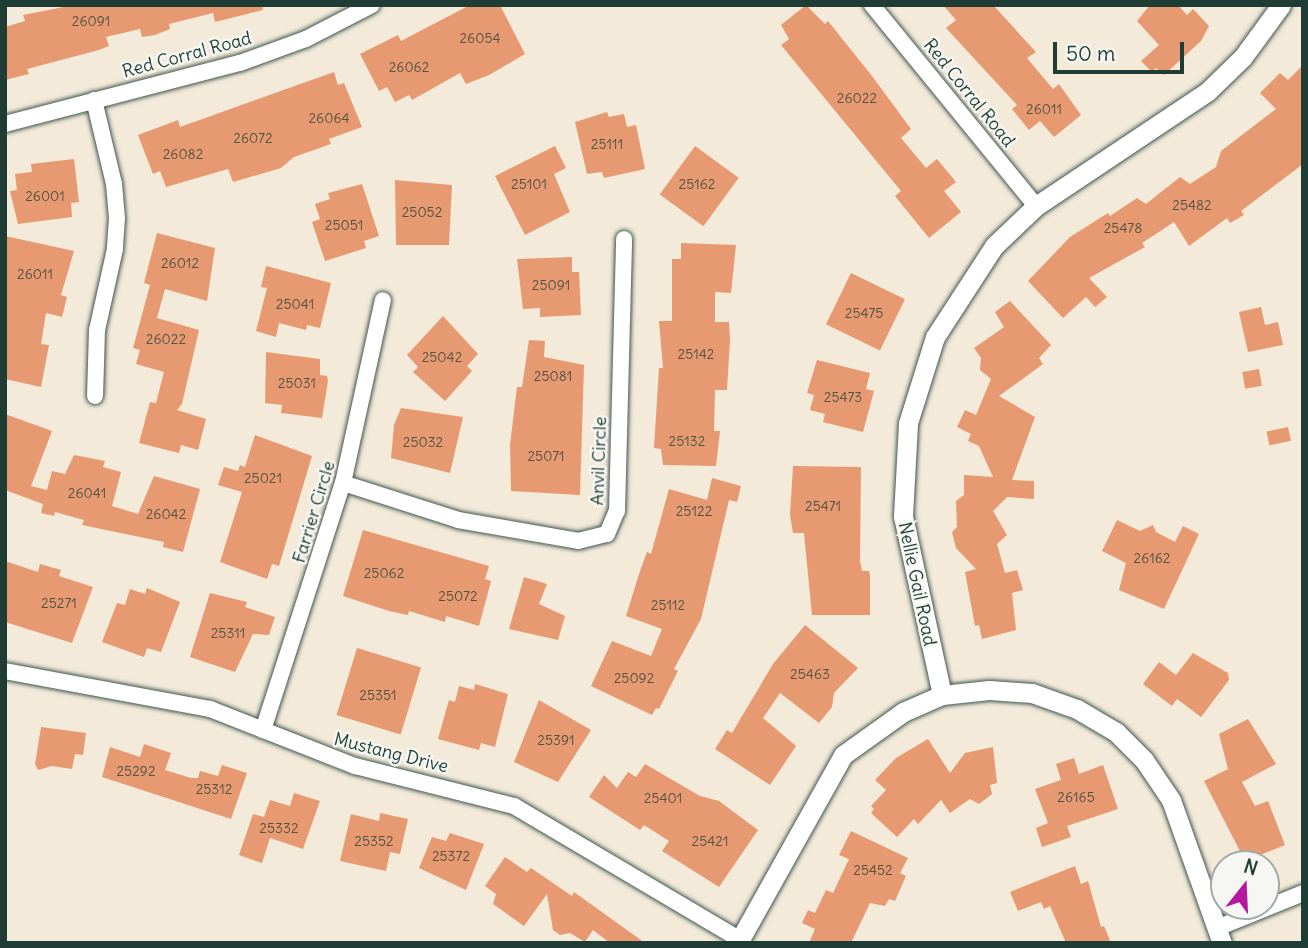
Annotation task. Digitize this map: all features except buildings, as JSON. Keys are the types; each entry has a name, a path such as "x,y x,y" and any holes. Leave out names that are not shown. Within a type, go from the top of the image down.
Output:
{"street":[{"name":"Red Corral Road","path":"5,124 240,63 306,39 372,5"},
{"name":"Red Corral Road","path":"872,5 1036,206"},
{"name":"Nellie Gail Road","path":"942,695 903,516 908,424 935,337 963,287 994,246 1036,206 1207,92 1243,57 1276,7"},
{"path":"94,100 114,184 117,218 116,249 97,330 95,396"},
{"name":"Anvil Circle","path":"343,483 458,520 578,541 607,534 617,511 624,239"},
{"name":"Farrier Circle","path":"263,730 343,483 383,300"},
{"name":"Mustang Drive","path":"5,671 42,681 160,696 263,730 355,766 514,806 739,941"},
{"path":"739,941 843,755 867,733 942,695 989,690 1032,693 1077,709 1116,732 1144,760 1171,800 1219,936 1303,893"}]}
